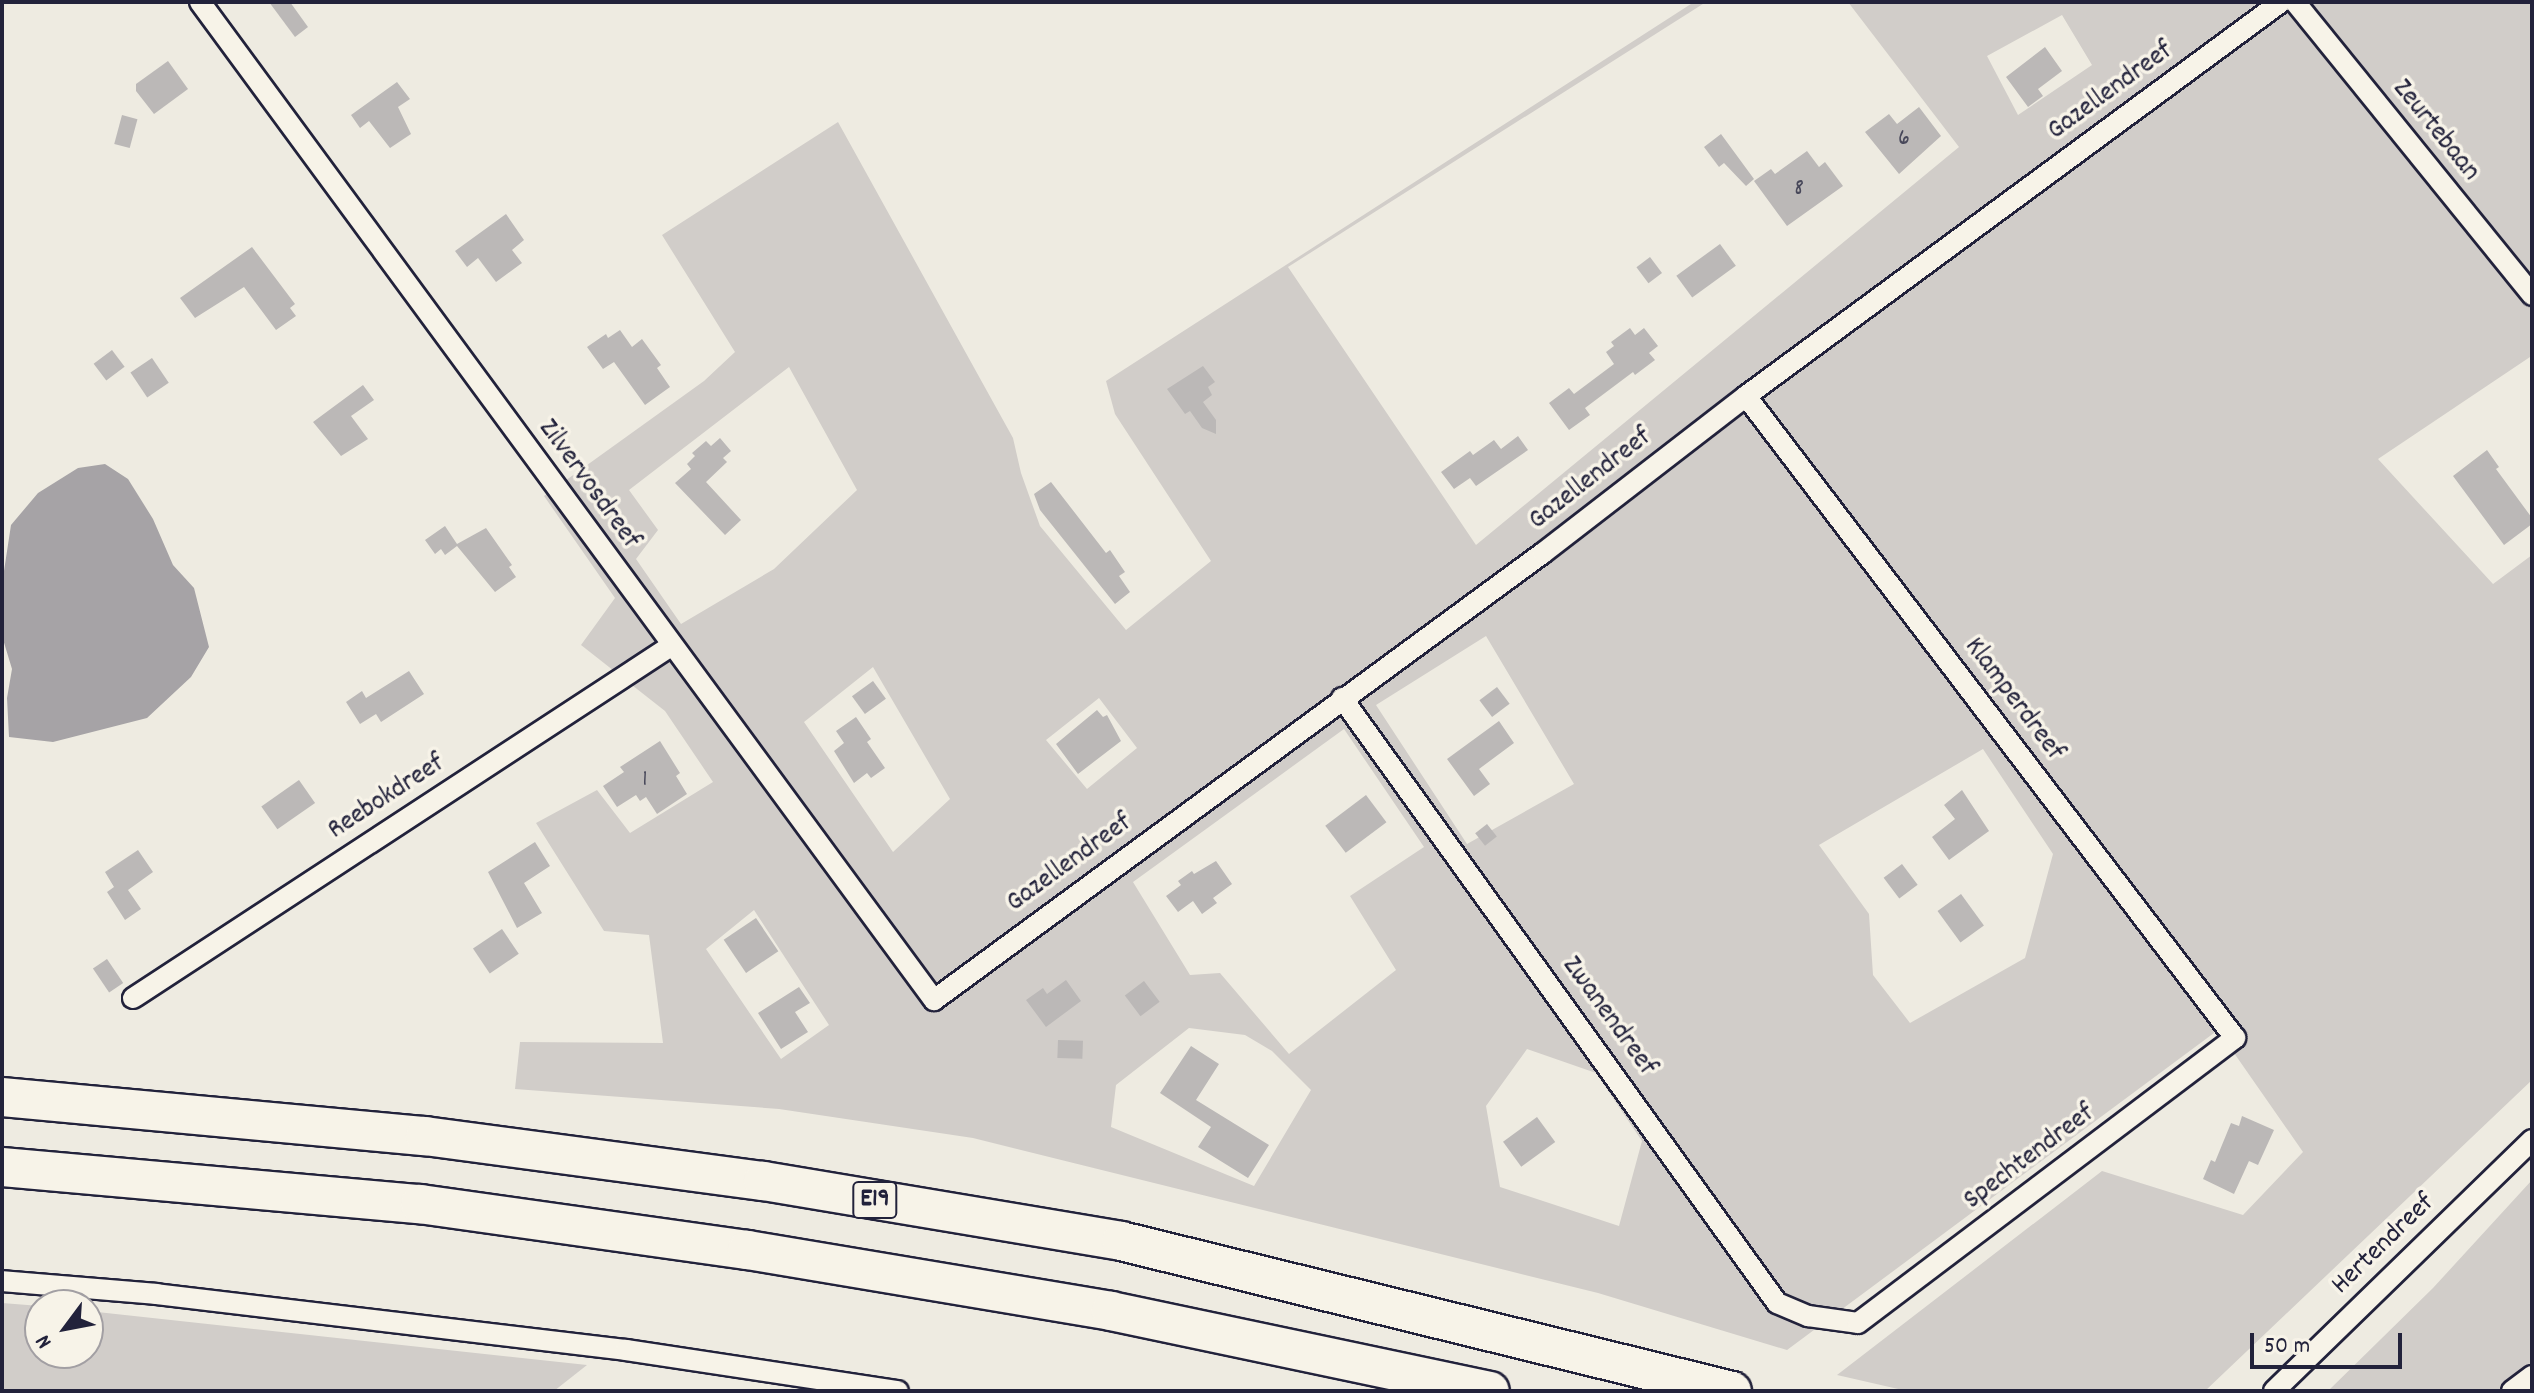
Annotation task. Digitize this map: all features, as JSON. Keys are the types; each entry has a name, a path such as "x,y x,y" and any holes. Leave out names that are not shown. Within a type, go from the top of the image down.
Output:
{"highway":[{"name":"E19","path":"2,1097 425,1136 763,1181 1121,1241 1732,1391"},
{"path":"2,1167 420,1204 747,1250 1111,1311 1490,1391"}],"street":[{"name":"Zilvervosdreef","path":"200,2 934,1000"},
{"name":"Gazellendreef","path":"934,1000 1543,553 1746,396 2281,2"},
{"name":"Zeurtebaan","path":"2295,2 2532,295"},
{"name":"Klamperdreef","path":"1746,396 2235,1038"},
{"name":"Reebokdreef","path":"133,998 671,646"},
{"name":"Zwanendreef","path":"1342,698 1777,1303 1808,1316 1858,1323"},
{"name":"Spechtendreef","path":"1858,1323 2235,1038"},
{"name":"Hertendreef","path":"2274,1391 2532,1140"},
{"path":"2,1281 156,1294 626,1350 898,1391"},
{"path":"2512,1391 2532,1376"}],"shaded area":[{"path":"1694,2 1706,2 1288,267 1476,545 1959,147 1848,2 2532,2 2532,359 2530,357 2378,459 2493,584 2532,555 2532,1080 2205,1391 1907,1391 1837,1375 2102,1171 2243,1215 2303,1152 2218,1030 1787,1350 1598,1293 973,1138 779,1109 515,1089 520,1042 663,1043 649,935 604,931 536,823 597,790 630,833 713,782 665,711 581,645 615,598 544,496 704,381 735,352 662,235 838,122 1013,438 1021,473 1040,526 1126,630 1211,561 1115,414 1106,381","holes":["2062,15 2092,65 2018,115 1987,56","789,367 857,490 774,569 681,624 636,559 658,530 629,490","1486,636 1574,784 1467,844 1376,705","873,667 950,799 893,852 804,722","1099,698 1137,748 1087,789 1046,740","1344,729 1424,847 1350,896 1396,970 1289,1054 1220,973 1190,975 1133,882","1983,749 2053,854 2025,958 1910,1023 1873,975 1869,914 1819,845","754,910 829,1025 781,1059 706,949","1189,1028 1245,1035 1272,1051 1311,1090 1254,1186 1111,1127 1116,1085","1527,1049 1596,1073 1642,1141 1619,1226 1500,1187 1486,1106"]},
{"path":"105,464 128,479 153,519 173,565 194,588 209,647 191,677 147,718 53,742 9,737 7,698 12,669 2,636 2,584 11,525 38,493 78,468"},
{"path":"2532,1180 2532,1391 2328,1391 2433,1288"},
{"path":"2,1303 24,1305 24,1369 104,1369 104,1313 587,1365 554,1391 2,1391"}],"building":[{"path":"269,2 290,2 308,27 295,37"},
{"path":"2045,47 2062,71 2038,89 2043,96 2028,107 2006,77"},
{"path":"168,61 188,89 154,114 136,91 136,84"},
{"path":"397,82 410,99 398,107 411,134 390,148 369,121 360,128 351,115"},
{"path":"1919,107 1941,136 1899,174 1865,132 1889,114 1897,124"},
{"path":"122,115 137,119 130,148 114,144"},
{"path":"1721,134 1754,179 1746,186 1724,163 1719,167 1704,147"},
{"path":"1807,151 1819,167 1825,162 1843,186 1787,226 1754,181 1771,169 1775,174"},
{"path":"506,214 524,240 512,250 522,263 496,282 478,258 467,267 455,251"},
{"path":"1720,244 1736,266 1692,298 1676,276"},
{"path":"252,247 295,304 290,308 296,316 276,330 244,287 195,318 180,298"},
{"path":"1650,257 1662,273 1648,283 1636,267"},
{"path":"1630,328 1635,335 1644,328 1658,346 1649,353 1655,360 1635,375 1633,372 1585,408 1590,415 1569,430 1549,403 1569,388 1574,394 1614,364 1606,352 1614,346 1611,342"},
{"path":"620,330 632,347 642,339 661,365 657,368 670,387 645,405 614,362 603,369 587,347 606,334 608,338"},
{"path":"112,350 125,367 106,381 94,364"},
{"path":"152,358 169,383 147,397 130,373"},
{"path":"1203,366 1215,382 1208,387 1212,395 1203,402 1216,420 1216,434 1202,428 1190,411 1185,414 1167,389"},
{"path":"363,385 374,400 351,416 368,439 341,456 313,422"},
{"path":"1518,436 1528,450 1476,486 1470,478 1454,489 1441,472 1470,451 1473,455 1494,440 1501,449"},
{"path":"720,438 731,451 723,458 727,462 706,482 741,520 725,535 675,483 691,469 687,464 695,456 692,453 706,441 711,446"},
{"path":"2487,450 2499,467 2496,469 2532,518 2532,524 2504,545 2453,476"},
{"path":"1051,482 1106,553 1110,550 1125,572 1119,576 1130,592 1115,604 1040,510 1034,494"},
{"path":"445,526 457,544 486,528 512,565 509,567 516,577 495,592 457,546 445,555 441,549 435,554 425,540"},
{"path":"409,671 424,694 381,722 376,714 360,724 346,702 362,691 366,698"},
{"path":"873,681 886,699 865,714 852,696"},
{"path":"1497,687 1510,704 1492,717 1479,700"},
{"path":"1097,710 1103,717 1107,715 1121,741 1078,774 1056,744"},
{"path":"856,717 871,739 867,742 885,768 871,778 867,773 854,783 834,751 844,743 836,731"},
{"path":"1499,721 1514,743 1479,769 1490,784 1474,796 1447,759"},
{"path":"660,741 680,773 676,776 687,794 657,814 646,797 640,801 636,795 617,807 603,786 624,772 620,767"},
{"path":"299,780 315,803 277,829 261,806"},
{"path":"1962,790 1989,831 1949,860 1932,837 1955,819 1944,805"},
{"path":"1366,795 1386,822 1346,853 1325,826"},
{"path":"1487,824 1497,837 1485,846 1475,833"},
{"path":"535,842 550,866 524,883 542,913 517,928 488,872"},
{"path":"138,850 153,872 128,890 141,909 125,920 107,892 114,887 105,872"},
{"path":"1216,861 1232,884 1213,898 1217,903 1202,914 1193,901 1178,912 1166,896 1181,885 1178,881 1192,871 1194,874"},
{"path":"1902,864 1918,885 1899,899 1884,878"},
{"path":"1961,894 1984,926 1960,943 1938,911"},
{"path":"756,918 778,951 746,973 724,940"},
{"path":"502,929 519,954 490,973 473,949"},
{"path":"107,959 123,983 109,993 93,969"},
{"path":"1066,980 1081,1001 1046,1027 1026,1000 1043,988 1047,994"},
{"path":"1144,981 1160,1002 1140,1016 1125,995"},
{"path":"799,987 810,1003 795,1012 808,1032 781,1049 758,1013"},
{"path":"1058,1040 1083,1041 1082,1059 1057,1058"},
{"path":"1191,1046 1219,1064 1196,1100 1269,1145 1248,1178 1198,1147 1211,1127 1160,1093"},
{"path":"2242,1116 2274,1130 2258,1165 2249,1161 2234,1194 2203,1179 2211,1160 2215,1162 2231,1123 2239,1126"},
{"path":"1537,1117 1555,1142 1521,1167 1503,1142"}]}
